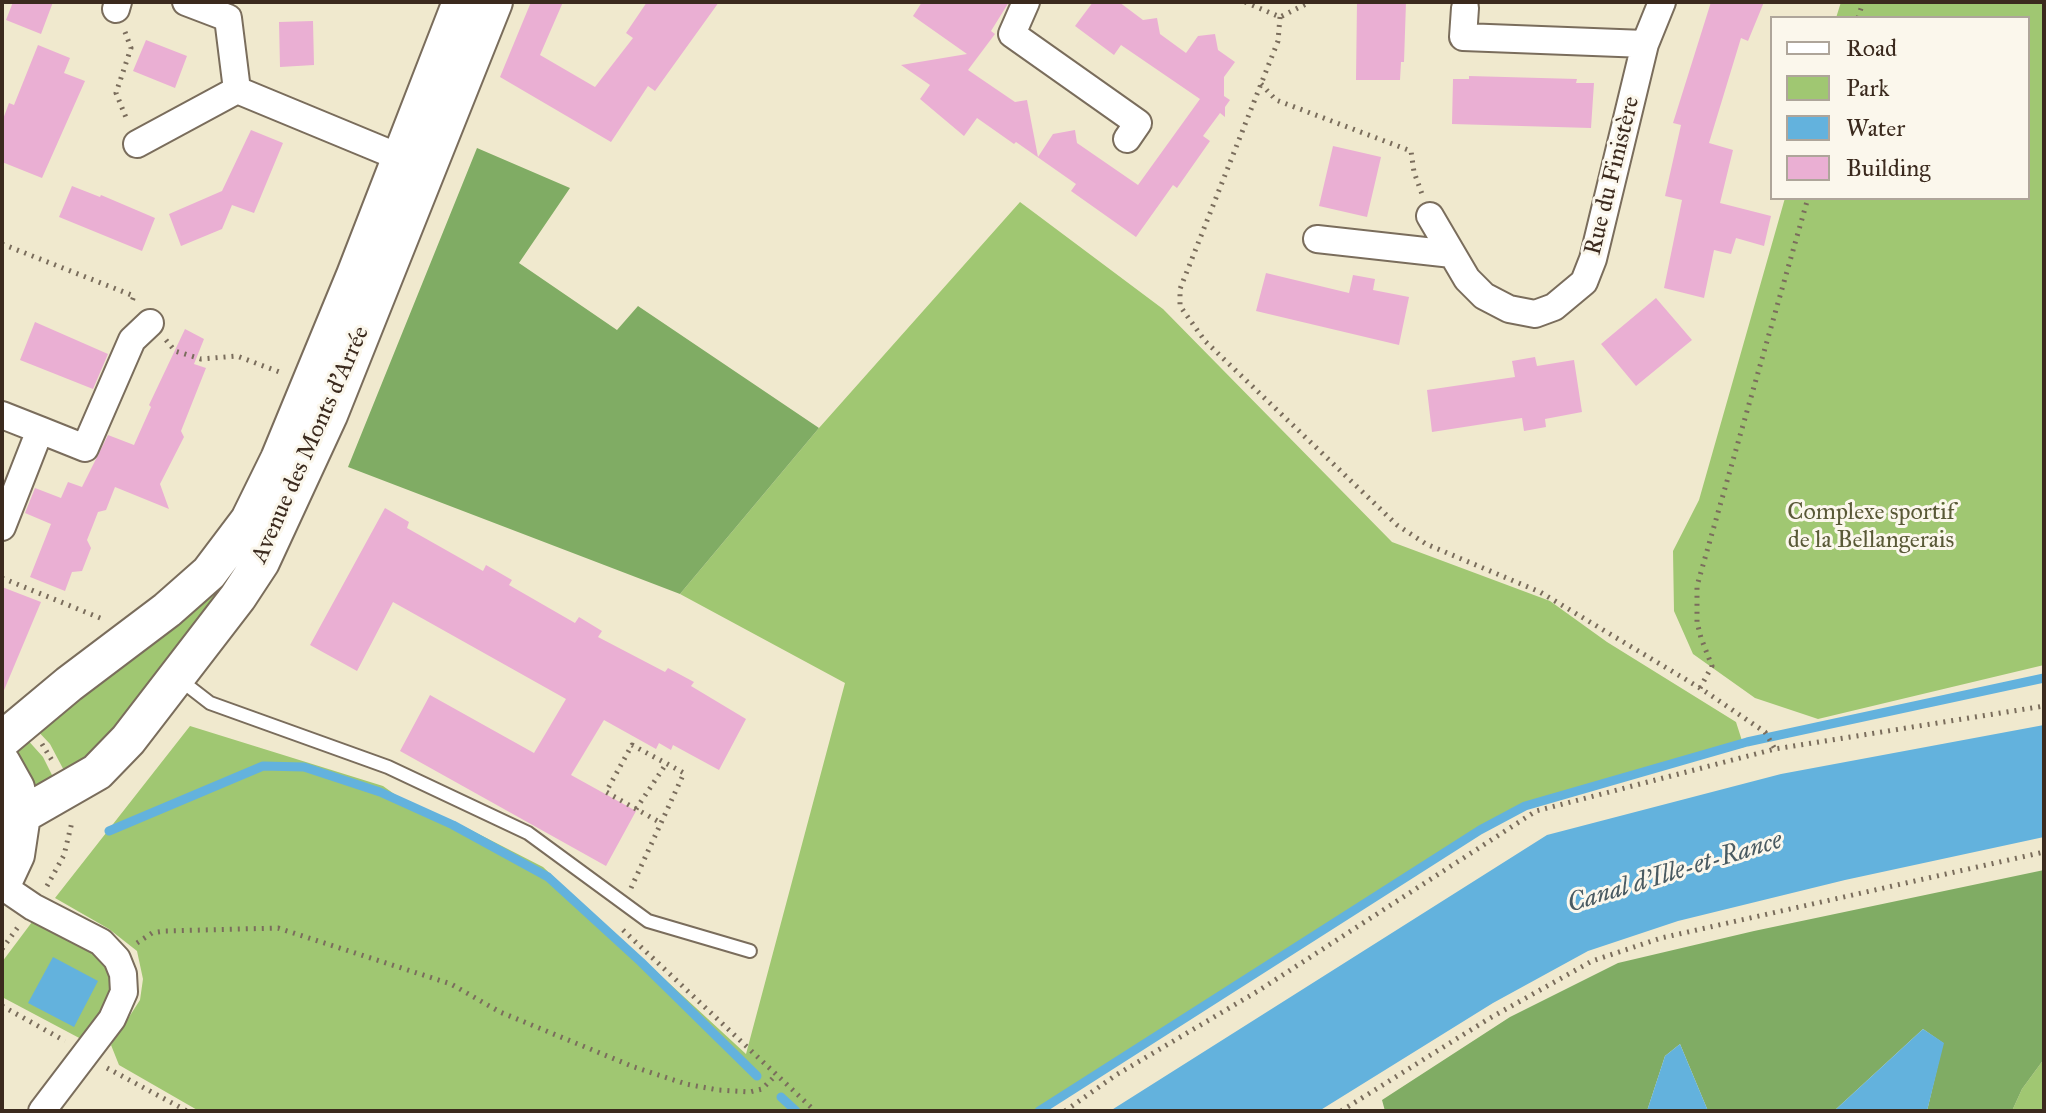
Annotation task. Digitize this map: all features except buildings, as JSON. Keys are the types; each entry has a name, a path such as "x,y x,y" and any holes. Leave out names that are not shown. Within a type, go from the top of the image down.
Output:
{"street":[{"path":"186,2 228,18 237,90"},
{"name":"Avenue des Monts d'Arrée","path":"20,740 23,725 69,684 167,610 209,573 249,520 267,487 355,275 461,2"},
{"name":"Avenue des Monts d'Arrée","path":"22,815 97,772 128,740 238,597 261,562 329,415 494,2"},
{"path":"1026,2 1007,42 1138,123 1127,139"},
{"name":"Rue du Finistère","path":"1430,216 1467,279 1484,296 1509,309 1535,314 1554,307 1584,282 1593,259 1645,44 1662,2"},
{"path":"1465,8 1463,37 1645,44"},
{"path":"137,144 237,90"},
{"path":"237,90 399,157"},
{"path":"1317,239 1452,254"},
{"path":"2,415 85,448 132,340 150,323"},
{"path":"2,527 40,430"},
{"path":"2,763 16,788 22,815 16,855 2,885 33,907 101,942 117,959 123,974 124,992 119,1006 42,1111"}],"lane":[{"path":"177,677 210,703 388,767 528,833 648,921 750,951"}],"path":[{"path":"1248,2 1280,17"},
{"path":"1280,17 1310,2"},
{"path":"117,6 131,48 116,93 137,144"},
{"path":"1280,17 1278,41 1180,289 1180,306 1205,341 1397,525 1426,544 1540,592 1700,688 1765,732 1775,749"},
{"path":"1261,84 1276,100 1411,151 1414,172 1430,216"},
{"path":"1700,688 1712,666 1697,622 1697,586 1807,200"},
{"path":"2,244 134,296 128,314 150,323 175,351 201,359 237,356 308,384"},
{"path":"2,578 116,624"},
{"path":"1065,1111 1116,1075 1258,991 1536,811 1775,749 2044,706"},
{"path":"20,740 45,746 57,770"},
{"path":"661,823 606,792 632,745 684,773 624,904 619,918 620,927 815,1111"},
{"path":"636,809 666,764"},
{"path":"33,907 59,868 75,810"},
{"path":"1341,1111 1490,1018 1592,961 1661,938 2044,852"},
{"path":"117,959 143,938 165,931 278,928 451,984 500,1012 634,1067 686,1084 750,1092 762,1089 776,1075"}],"green space":[{"name":"Complexe sportif de la Bellangerais","path":"1841,2 2044,2 2044,665 1818,719 1755,698 1693,654 1674,611 1673,551 1699,500 1784,200 2030,200 2030,16 1837,16"},
{"path":"477,148 570,188 519,263 617,330 638,306 819,428 680,594 348,467"},
{"path":"1020,202 1163,309 1392,542 1550,601 1607,642 1736,722 1744,747 1519,807 1046,1111 199,1111 119,1065 111,1045 140,1000 143,979 137,951 109,929 55,898 190,726 383,786 414,808 463,826 543,867 746,1054 845,683 680,594 819,428"},
{"path":"237,559 242,565 119,734 69,780 50,744 34,727"},
{"path":"25,737 43,757 57,785 36,792 15,747"},
{"path":"2044,870 2044,1059 2022,1089 2012,1111 1927,1111 1943,1043 1923,1029 1834,1111 1708,1111 1680,1044 1665,1056 1647,1111 1385,1111 1382,1100 1510,1017 1618,963"},
{"path":"32,922 95,953 111,972 114,995 83,1040 2,997 2,962"},
{"path":"2044,1059 2044,1111 2012,1111 2022,1089"}],"water":[{"name":"Canal d'Ille-et-Rance","path":"2044,725 2044,837 1845,880 1678,921 1588,951 1493,1003 1319,1111 1110,1111 1547,835 1781,774"},
{"path":"53,957 98,981 74,1027 28,1003"},
{"path":"1923,1029 1944,1043 1927,1111 1834,1111"},
{"path":"1680,1044 1708,1111 1647,1111 1665,1056"}],"waterway":[{"path":"1039,1111 1480,830 1525,806 1747,742 2044,678"},
{"path":"109,831 263,766 304,767 380,792 453,825 548,877 641,962 757,1076"},
{"path":"781,1097 796,1111"}]}
